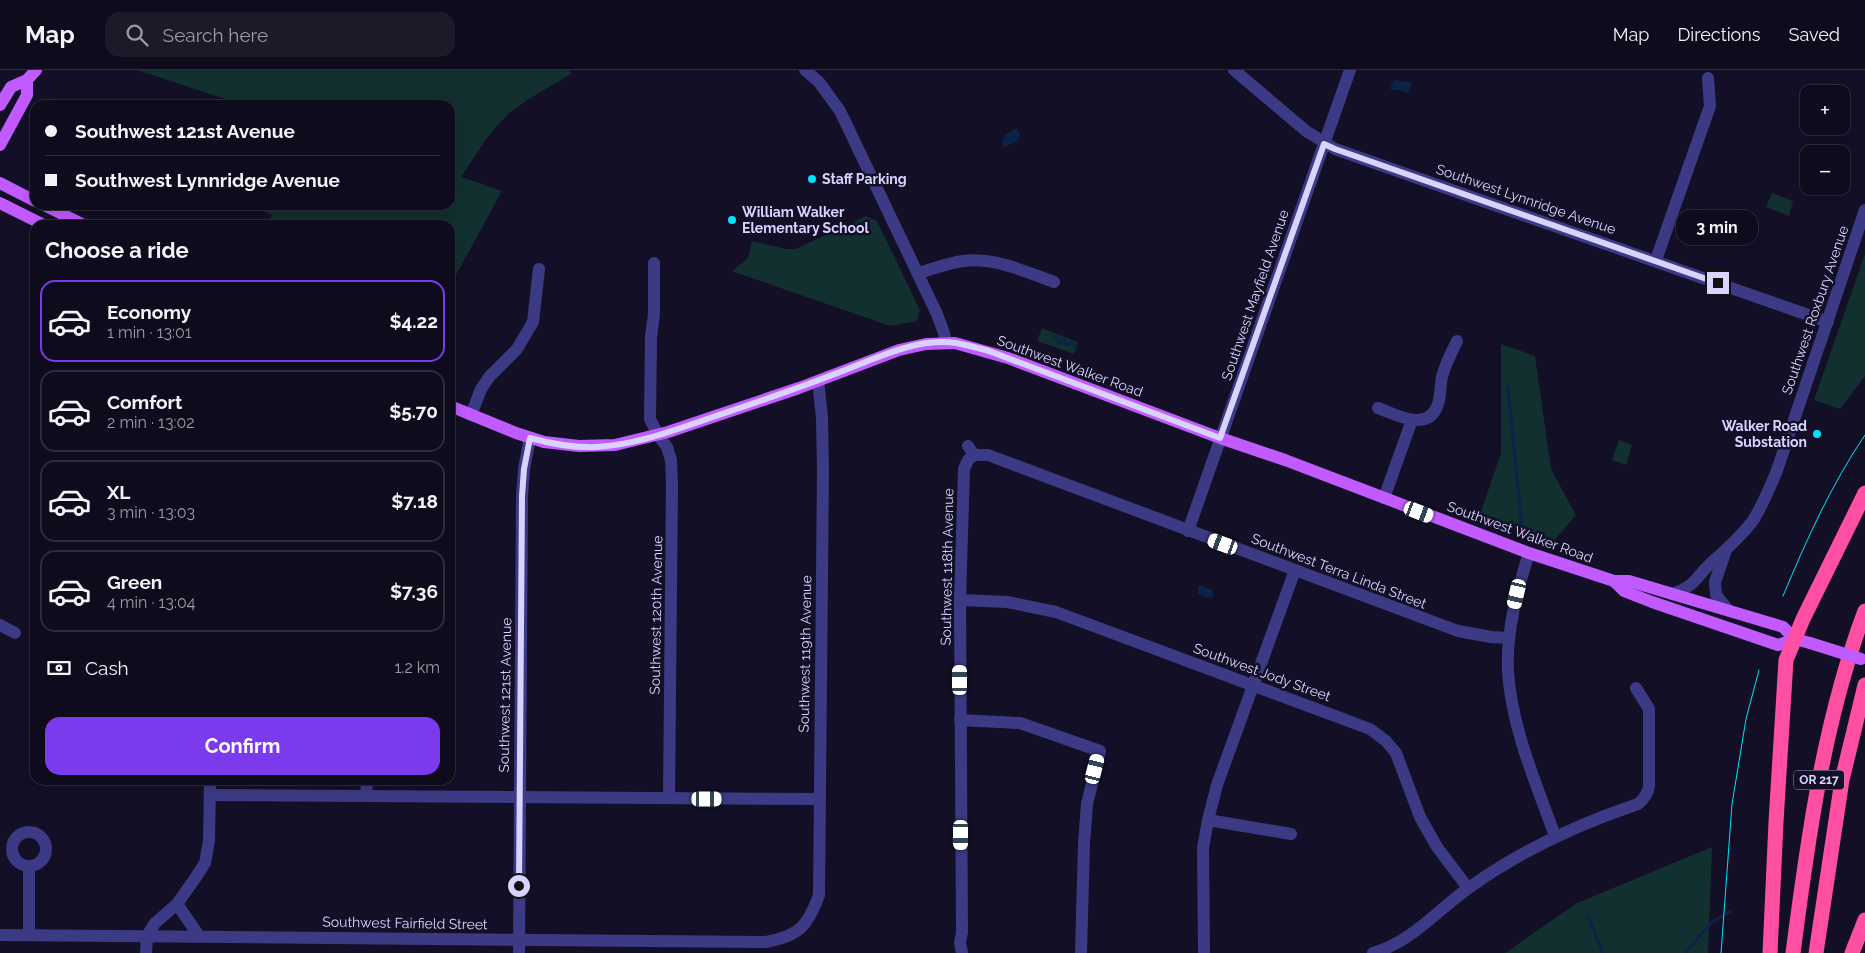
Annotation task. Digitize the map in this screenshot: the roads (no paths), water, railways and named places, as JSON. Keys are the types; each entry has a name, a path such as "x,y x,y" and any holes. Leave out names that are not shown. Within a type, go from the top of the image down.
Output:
{"highway":[{"path":"1770,953 1786,660 1865,493"},
{"name":"OR 217","path":"1793,953 1811,826 1822,766 1847,663 1865,611"},
{"name":"OR 217","path":"1816,953 1842,780 1865,684"},
{"path":"1852,953 1865,920"}],"main road":[{"path":"0,104 11,87 27,80 36,70"},
{"path":"0,145 27,95 27,80"},
{"path":"0,183 30,198"},
{"path":"0,203 34,220"},
{"path":"54,210 74,220"},
{"name":"Southwest Walker Road","path":"455,408 530,438 564,445 597,447 658,435 899,350 926,344 946,343 963,345 998,354 1529,553 1614,581 1629,581 1783,626 1795,639 1865,660"},
{"name":"Southwest Walker Road","path":"1614,581 1624,591 1778,645 1795,639"}],"street":[{"path":"806,70 819,82 840,111 940,320 946,343"},
{"name":"Southwest Lynnridge Avenue","path":"1234,70 1306,131 1324,144 1335,149 1656,260 1828,322"},
{"name":"Southwest Mayfield Avenue","path":"1188,531 1350,70"},
{"path":"1656,260 1710,106 1708,78"},
{"name":"Southwest Roxbury Avenue","path":"1672,594 1684,590 1694,583 1709,565 1726,551 1752,522 1764,500 1778,466 1865,210"},
{"path":"918,273 950,264 981,260 999,263 1054,282"},
{"name":"Southwest 120th Avenue","path":"654,263 650,419 667,447 672,484 669,798"},
{"path":"471,415 481,389 490,376 516,349 530,329 534,315 539,269"},
{"path":"1378,408 1412,420 1420,421 1430,417 1438,406 1442,377 1457,341"},
{"name":"Southwest 119th Avenue","path":"804,925 812,914 819,895 823,469 822,417 818,380"},
{"path":"1384,498 1412,420"},
{"name":"Southwest 121st Avenue","path":"519,953 522,496 524,469 530,438"},
{"name":"Southwest Terra Linda Street","path":"971,450 1458,631 1491,637 1510,638"},
{"name":"Southwest 118th Avenue","path":"962,953 960,943 962,922 960,600 964,469 971,450"},
{"name":"Southwest Roxbury Avenue","path":"1726,551 1715,582 1716,595 1729,611"},
{"path":"1529,553 1517,594 1510,638 1508,671 1518,732 1555,836"},
{"path":"1204,953 1203,848 1208,820 1217,785 1295,570"},
{"name":"Southwest Jody Street","path":"960,600 1007,602 1056,612 1370,728 1386,741 1396,753 1420,817 1438,848 1468,888"},
{"path":"0,625 14,633"},
{"path":"1372,953 1383,950 1410,936 1468,888 1511,860 1555,836 1597,817 1638,804 1646,796 1649,786 1649,709 1636,688"},
{"path":"960,720 1020,723 1100,751 1087,804 1080,953"},
{"path":"146,953 148,936 155,923 177,904 196,878 204,863 209,841 210,785"},
{"path":"366,785 366,796"},
{"path":"210,795 819,799"},
{"path":"1208,820 1291,834"},
{"path":"29,866 29,935"},
{"path":"177,904 199,936"},
{"name":"Southwest Fairfield Street","path":"0,935 766,942 793,934 804,925"}],"water":[{"path":"1394,80 1412,83 1408,93 1390,89"},
{"path":"1017,128 1020,135 1018,141 1004,147 1001,141 1005,138 1005,135"},
{"path":"1201,585 1212,590 1214,597 1206,598 1198,594 1198,587"}],"waterway":[{"path":"1053,336 1058,337 1058,343 1061,343 1064,339 1066,345 1073,343 1075,349"},
{"path":"1508,387 1522,529"},
{"path":"1685,953 1712,922 1731,911"},
{"path":"1588,916 1603,953"}],"tram line":[{"path":"1783,596 1820,514 1841,474 1865,435"},
{"path":"1721,953 1732,804 1746,719 1759,670"}],"place":[{"name":"Staff Parking","path":"812,179"},
{"name":"William Walker Elementary School","path":"732,220"},
{"name":"Walker Road Substation","path":"1817,434"}]}
